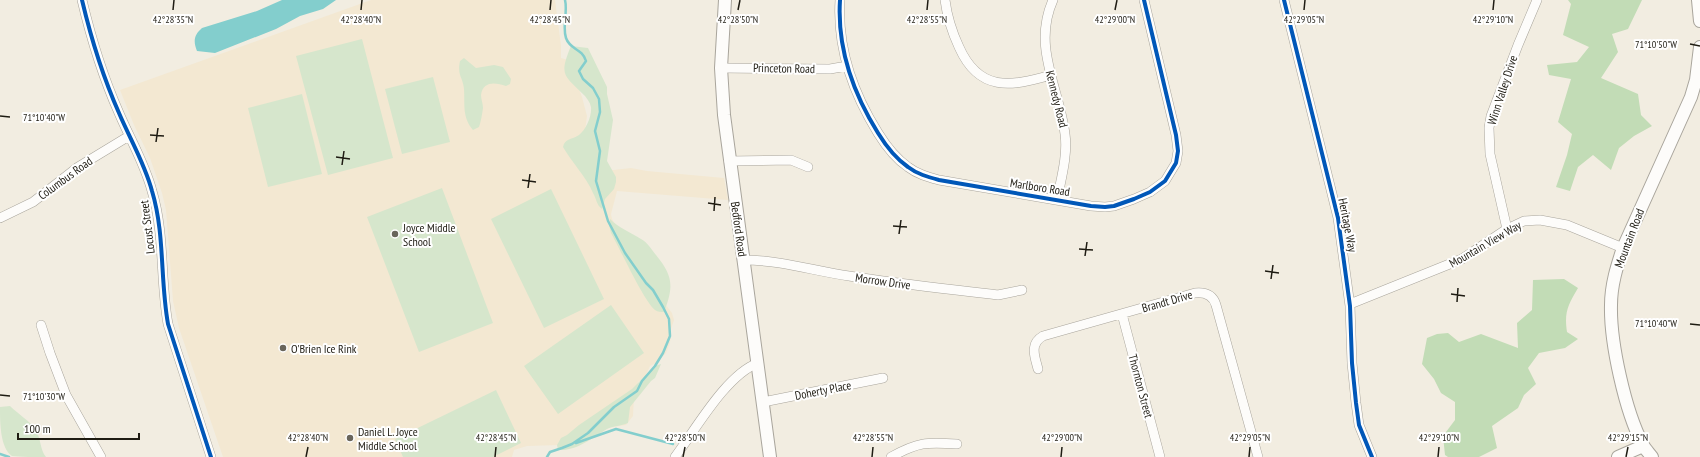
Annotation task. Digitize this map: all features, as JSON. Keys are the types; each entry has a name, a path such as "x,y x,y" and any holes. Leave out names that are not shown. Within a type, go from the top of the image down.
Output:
{"street":[{"name":"Locust Street","path":"82,0 100,65 112,98 147,176 155,201 159,225 164,304 168,324 211,457"},
{"name":"Bedford Road","path":"725,0 721,68 723,103 729,161 764,402 770,457"},
{"name":"Marlboro Road","path":"840,0 840,27 847,66 857,96 890,150 908,168 924,176 939,180 1100,207 1114,206 1155,189 1165,181 1173,169 1177,156 1178,145 1144,0"},
{"path":"945,0 956,42 967,63 977,74 991,81 1002,84 1024,82 1051,75"},
{"name":"Kennedy Road","path":"1054,0 1047,15 1044,38 1046,55 1066,142 1057,200"},
{"name":"Heritage Way","path":"1284,0 1338,218 1350,304 1352,363 1359,425 1372,457"},
{"name":"Winn Valley Drive","path":"1508,229 1490,154 1489,128 1491,116 1515,52 1537,0"},
{"path":"1698,0 1700,22"},
{"name":"Mountain Road","path":"1652,457 1643,446 1631,416 1623,387 1612,328 1612,294 1615,270 1623,248 1691,97 1696,80 1700,47"},
{"name":"Princeton Road","path":"721,68 830,69 847,66"},
{"name":"Columbus Road","path":"0,218 33,202 78,168 129,136"},
{"path":"729,161 791,160 808,167"},
{"name":"Mountain View Way","path":"1350,304 1462,259 1508,229 1524,221 1552,221 1567,225 1623,248"},
{"name":"Morrow Drive","path":"744,260 759,260 791,264 856,278 997,295 1022,290"},
{"name":"Brandt Drive","path":"1038,369 1034,349 1036,342 1041,337 1198,293 1204,293 1212,297 1216,305 1258,457"},
{"name":"Thornton Street","path":"1122,314 1160,457"},
{"path":"41,325 64,390 101,457"},
{"path":"675,457 728,384 744,369 758,363"},
{"name":"Doherty Place","path":"764,402 883,378"},
{"path":"891,457 905,449 924,443 957,444"},
{"path":"1618,457 1643,446"}],"shaded area":[{"name":"Joyce Middle School","path":"371,0 555,0 561,46 561,58 568,60 582,97 587,116 585,131 596,172 631,168 647,171 724,178 728,200 617,191 611,214 612,219 662,300 672,313 674,320 671,329 670,343 666,353 656,363 650,366 645,377 638,382 634,396 633,416 626,425 604,428 560,445 527,446 514,450 512,457 223,457 179,328 173,301 166,210 162,193 150,158 134,125 120,90"}],"green space":[{"path":"1568,0 1642,0 1628,29 1612,34 1618,52 1601,78 1638,94 1641,115 1652,126 1634,136 1619,148 1611,170 1593,155 1578,167 1570,191 1556,187 1567,155 1572,134 1558,122 1571,79 1549,75 1547,65 1577,62 1589,47 1563,35 1571,4"},
{"path":"362,39 393,158 328,175 296,56"},
{"path":"571,46 588,48 607,87 607,94 613,120 607,161 616,177 616,182 614,189 605,199 602,209 587,181 570,159 563,147 565,142 576,137 584,130 591,111 591,105 588,99 568,79 564,70"},
{"path":"464,58 476,68 494,65 503,67 511,79 510,84 506,86 494,83 484,87 481,95 483,108 479,127 473,130 469,125 466,116 464,106 464,89 459,70 460,61"},
{"path":"433,77 450,142 402,154 385,89"},
{"path":"302,94 322,174 268,187 248,108"},
{"path":"442,188 493,323 419,352 367,217"},
{"path":"551,189 604,299 544,328 491,219"},
{"path":"610,219 646,242 662,262 669,275 670,282 669,295 664,312 658,312 650,305 611,233 609,225"},
{"path":"1564,279 1578,288 1569,304 1566,319 1567,332 1578,339 1565,348 1539,353 1528,368 1536,384 1524,395 1518,408 1492,426 1497,448 1479,457 1448,457 1445,455 1443,436 1455,420 1455,402 1441,393 1434,379 1422,364 1427,338 1437,334 1448,333 1459,342 1481,334 1518,348 1517,323 1532,310 1533,280"},
{"path":"611,305 644,353 558,414 524,366"},
{"path":"661,364 655,378 630,407 628,423 607,429 578,446 565,450 558,450 557,445 561,438 632,389 655,366"},
{"path":"496,390 521,443 493,457 403,457 395,439"},
{"path":"10,406 36,430 46,457 12,456 8,452 3,441 0,407"}],"water":[{"path":"282,0 336,0 323,9 300,16 276,29 215,53 197,51 195,38 197,33 202,28 257,11"}],"waterway":[{"path":"562,448 572,444 588,433 614,407 637,391 642,381 655,366 663,353 670,336 669,319 663,307 653,290 646,283 625,253 608,221 596,181 600,151 595,131 600,112 599,99 593,88 583,79 579,71 586,61 584,57 579,51 570,45 566,38 565,0"},
{"path":"576,443 616,429 673,444"},
{"path":"547,457 550,452 562,448"},
{"path":"0,454 9,457"}],"cycle path":[{"path":"82,0 93,43 108,86 141,161 152,191 161,240 164,291 168,324 211,457"},
{"path":"840,0 841,35 848,69 854,86 869,118 884,143 899,160 911,169 939,180 1091,206 1105,207 1114,206 1150,192 1165,181 1176,163 1178,151 1176,135 1144,0"},
{"path":"1284,0 1338,218 1350,306 1352,363 1359,425 1372,457"}],"place":[{"name":"Joyce Middle School","path":"395,234"},
{"name":"O'Brien Ice Rink","path":"283,348"},
{"name":"Daniel L. Joyce Middle School","path":"350,438"}]}
